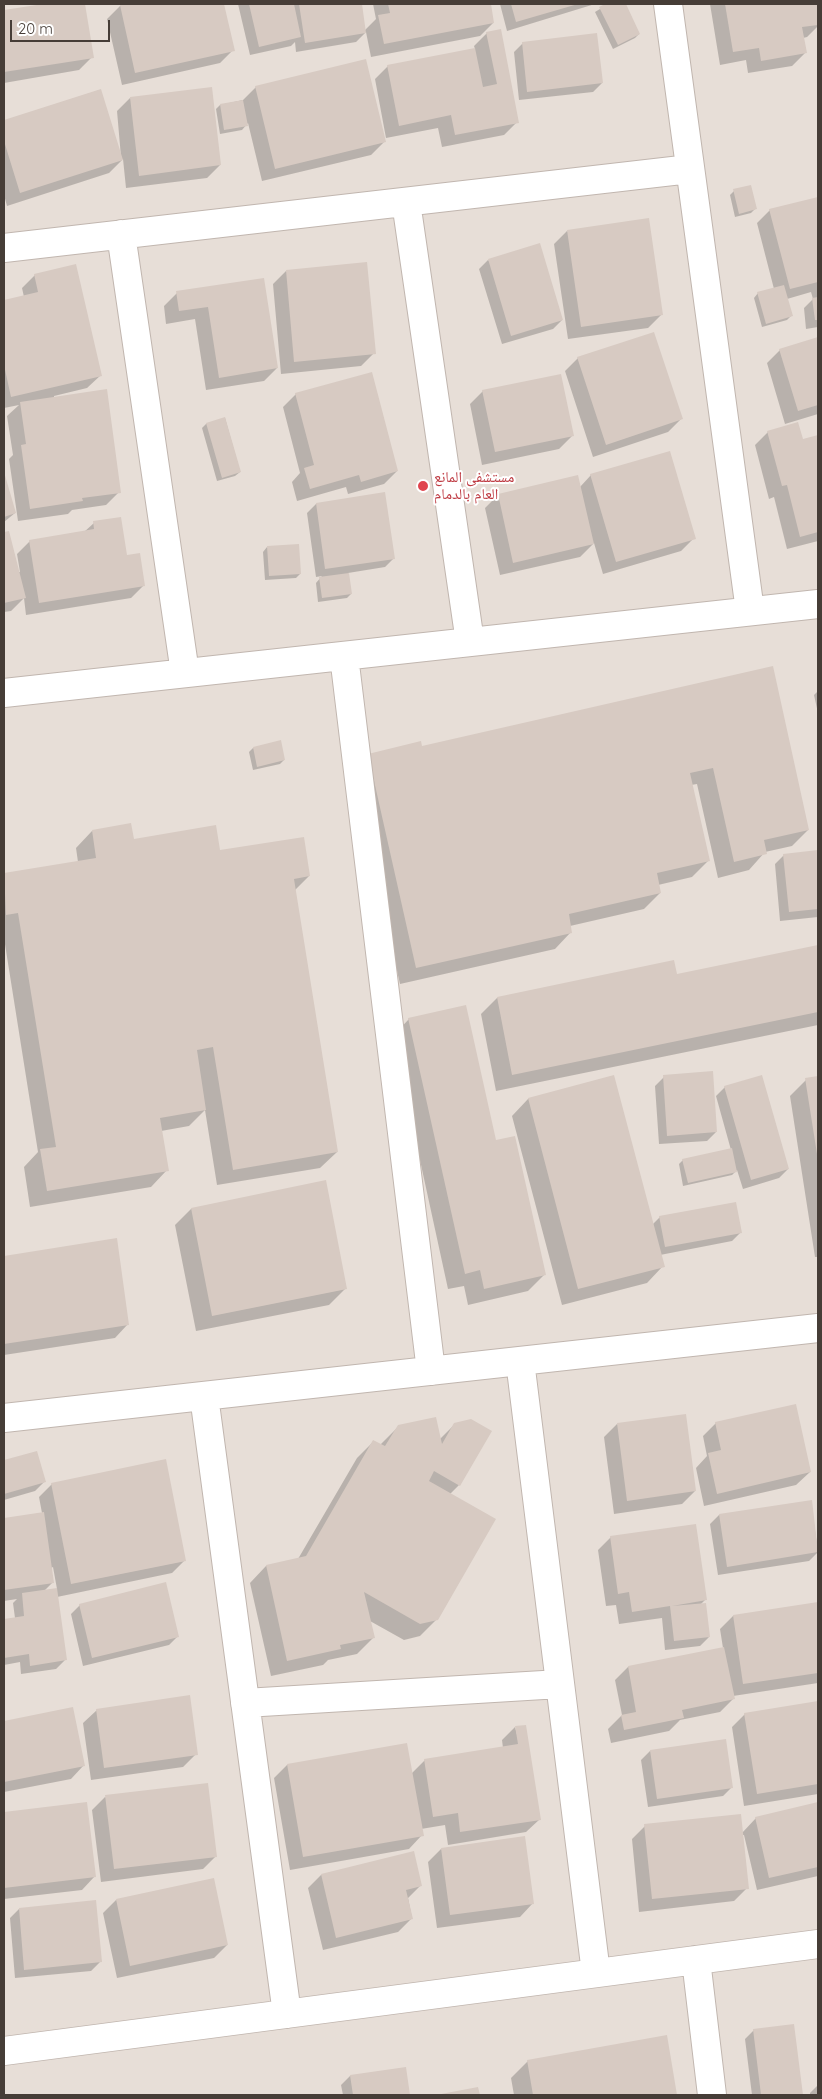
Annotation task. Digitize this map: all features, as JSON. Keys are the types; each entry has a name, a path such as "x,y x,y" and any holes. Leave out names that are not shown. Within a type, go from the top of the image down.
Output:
{"street":[{"path":"668,4 750,611"},
{"path":"4,248 690,169"},
{"path":"406,202 470,642"},
{"path":"121,234 186,673"},
{"path":"4,693 818,604"},
{"path":"344,656 431,1371"},
{"path":"4,1418 818,1328"},
{"path":"520,1361 596,1973"},
{"path":"204,1396 287,2014"},
{"path":"245,1703 560,1684"},
{"path":"4,2051 818,1944"},
{"path":"696,1960 712,2095"}],"shaded area":[{"path":"4,4 818,4 818,2095 4,2095"}],"building":[{"path":"43,4 85,4 94,58 4,72 4,10"},
{"path":"224,4 235,51 135,73 120,5"},
{"path":"249,4 294,4 301,37 259,47"},
{"path":"299,4 362,4 366,33 305,43"},
{"path":"388,4 491,4 494,23 384,44 378,15 390,13"},
{"path":"511,4 578,4 516,22"},
{"path":"605,4 626,4 640,34 618,45 599,7"},
{"path":"725,4 818,4 818,25 802,27 807,53 761,61 759,48 733,52"},
{"path":"501,29 519,123 455,135 451,115 399,126 387,65 475,48 483,87 497,84 486,32"},
{"path":"597,33 603,83 527,92 522,42"},
{"path":"366,59 386,142 275,169 255,86"},
{"path":"212,87 221,165 139,176 130,97"},
{"path":"101,89 123,160 20,193 4,141 4,120"},
{"path":"243,100 248,126 224,130 220,104"},
{"path":"751,185 757,209 739,214 733,189"},
{"path":"818,197 818,282 790,289 769,209"},
{"path":"649,218 663,315 581,327 567,230"},
{"path":"540,243 563,320 511,336 488,259"},
{"path":"367,262 376,354 294,362 286,270"},
{"path":"76,264 102,376 11,397 4,365 4,300 38,292 34,274"},
{"path":"264,278 278,368 219,378 208,307 179,311 176,291"},
{"path":"784,285 793,316 766,324 757,292"},
{"path":"818,297 818,320 815,320 812,298"},
{"path":"654,332 683,419 606,445 577,357"},
{"path":"818,337 818,405 798,411 779,349"},
{"path":"372,372 398,471 361,482 359,475 310,489 304,468 314,465 295,393"},
{"path":"561,374 574,436 495,452 482,390"},
{"path":"107,389 121,493 82,498 83,501 30,509 21,445 26,444 20,402"},
{"path":"225,417 241,472 222,478 206,423"},
{"path":"798,422 803,439 818,435 818,532 800,537 787,485 782,486 767,431"},
{"path":"670,451 696,539 616,562 590,474"},
{"path":"4,472 16,513 4,517"},
{"path":"578,475 594,544 513,563 498,494"},
{"path":"385,492 395,559 325,569 316,503"},
{"path":"121,517 127,555 140,553 145,586 39,603 29,540 94,529 93,521"},
{"path":"9,531 26,598 4,603 4,532"},
{"path":"299,544 301,574 269,576 267,546"},
{"path":"349,573 352,594 322,598 319,577"},
{"path":"773,666 809,830 764,840 767,854 734,862 713,768 690,773 710,861 657,873 661,893 569,914 572,933 416,968 368,754 421,741 422,746"},
{"path":"281,740 285,760 257,767 253,747"},
{"path":"131,823 134,839 216,825 220,850 304,837 310,876 294,879 338,1152 233,1170 213,1047 197,1050 206,1110 160,1118 169,1171 47,1191 40,1149 56,1147 18,913 6,915 4,873 96,858 92,830"},
{"path":"818,850 818,909 789,912 783,854"},
{"path":"818,945 818,1012 512,1075 497,997 674,960 677,974"},
{"path":"466,1005 496,1140 515,1136 546,1275 484,1289 480,1270 465,1274 408,1018"},
{"path":"713,1071 717,1132 667,1136 663,1075"},
{"path":"614,1075 665,1267 578,1289 528,1098"},
{"path":"762,1075 789,1169 751,1180 724,1086"},
{"path":"818,1076 818,1154 817,1154 805,1078"},
{"path":"732,1148 737,1172 688,1183 682,1159"},
{"path":"326,1180 347,1289 212,1316 191,1208"},
{"path":"736,1202 742,1233 665,1247 659,1216"},
{"path":"117,1238 129,1325 4,1344 4,1256"},
{"path":"796,1404 811,1472 717,1494 708,1453 721,1450 715,1422"},
{"path":"686,1414 696,1491 627,1501 617,1423"},
{"path":"436,1417 442,1444 454,1423 471,1419 492,1431 460,1486 434,1471 429,1481 496,1519 438,1620 420,1624 364,1592 375,1638 340,1645 341,1649 287,1661 266,1565 306,1556 373,1440 385,1446 398,1425"},
{"path":"37,1451 46,1482 4,1494 4,1460"},
{"path":"166,1459 186,1561 71,1584 51,1483"},
{"path":"812,1500 818,1552 727,1567 719,1514"},
{"path":"44,1512 54,1583 4,1590 4,1518"},
{"path":"696,1524 707,1600 672,1606 706,1603 710,1637 674,1641 670,1606 632,1612 629,1592 618,1594 610,1536"},
{"path":"166,1582 179,1637 92,1658 79,1604"},
{"path":"57,1588 67,1660 30,1666 29,1654 4,1658 4,1619 24,1616 22,1593"},
{"path":"818,1602 818,1673 743,1684 733,1615"},
{"path":"724,1647 735,1699 682,1710 684,1718 624,1730 621,1715 636,1712 628,1666"},
{"path":"190,1695 198,1755 104,1768 96,1709"},
{"path":"818,1701 818,1784 757,1794 744,1713"},
{"path":"73,1707 85,1766 4,1782 4,1721"},
{"path":"526,1725 541,1820 460,1832 458,1813 433,1817 424,1759 518,1744 515,1726"},
{"path":"726,1739 733,1788 657,1799 650,1750"},
{"path":"407,1743 424,1836 303,1857 287,1764"},
{"path":"208,1783 217,1857 114,1869 105,1795"},
{"path":"87,1802 96,1877 4,1888 4,1812"},
{"path":"818,1802 818,1867 769,1878 755,1817"},
{"path":"741,1814 749,1889 652,1899 644,1824"},
{"path":"525,1836 534,1904 450,1915 441,1848"},
{"path":"414,1851 422,1886 406,1890 413,1919 336,1938 321,1874"},
{"path":"214,1878 228,1945 130,1966 116,1899"},
{"path":"96,1900 102,1962 24,1970 19,1908"},
{"path":"794,2024 803,2095 761,2095 753,2029"},
{"path":"667,2035 677,2095 533,2095 527,2060"},
{"path":"406,2067 410,2095 353,2095 350,2075"},
{"path":"478,2087 480,2095 441,2095 441,2094"}],"place":[{"name":"مستشفى المانع العام بالدمام","path":"423,486"}]}
